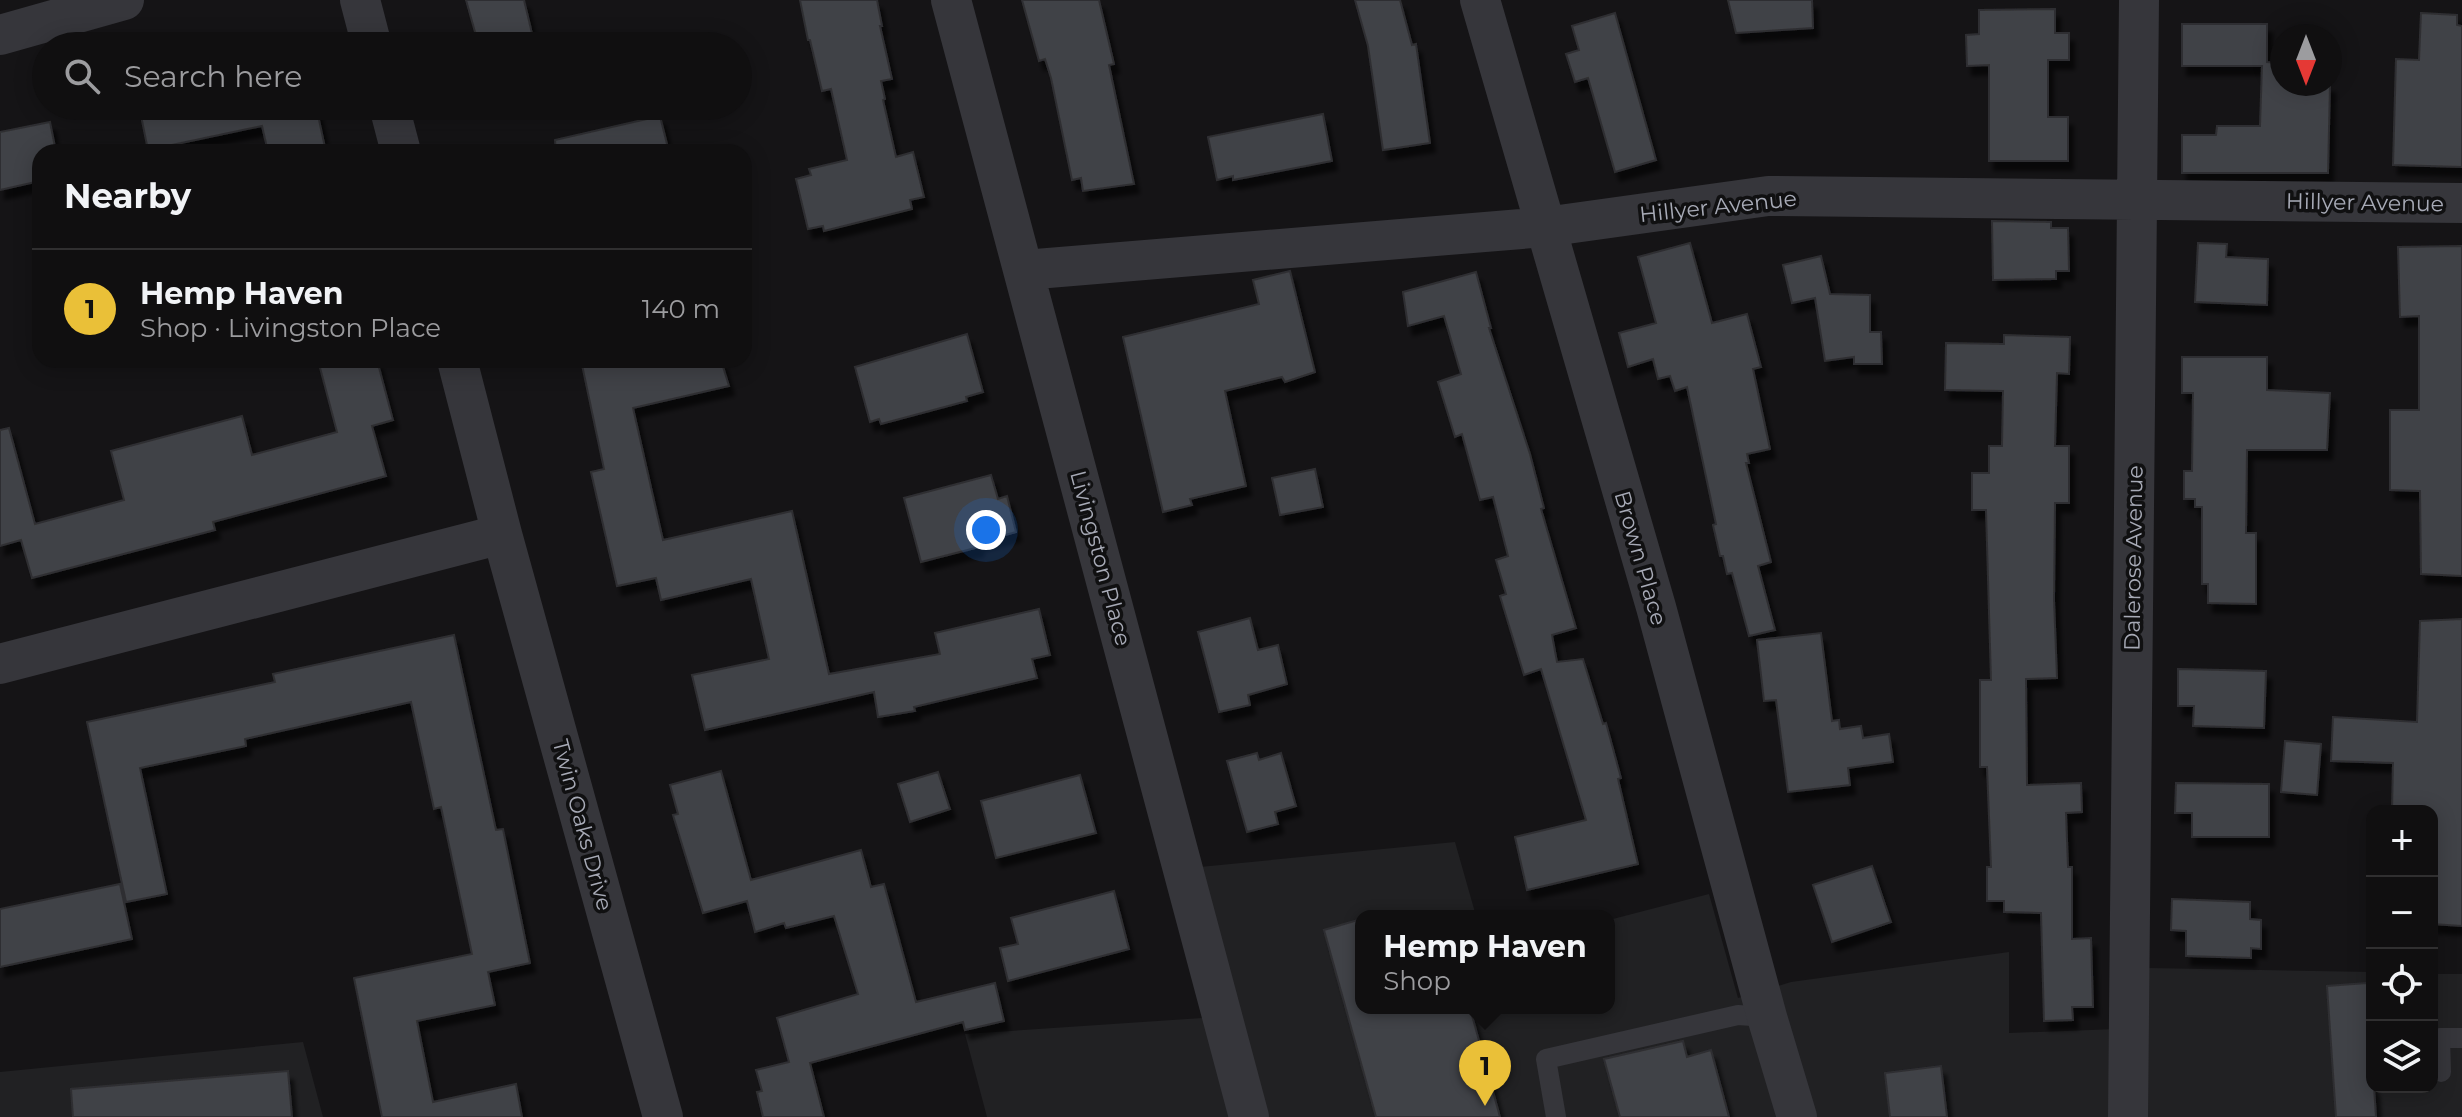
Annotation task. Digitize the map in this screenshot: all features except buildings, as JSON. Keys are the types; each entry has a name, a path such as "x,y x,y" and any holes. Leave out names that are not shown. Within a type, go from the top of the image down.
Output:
{"street":[{"path":"0,35 124,0"},
{"path":"360,0 368,32"},
{"name":"Livingston Place","path":"951,0 1249,1117"},
{"name":"Brown Place","path":"1480,0 1656,607 1797,1117"},
{"name":"Dalerose Avenue","path":"2128,1117 2139,0"},
{"path":"393,120 399,144"},
{"name":"Hillyer Avenue","path":"1024,270 1545,227 1768,196 2462,203"},
{"name":"Twin Oaks Drive","path":"459,368 663,1117"},
{"path":"0,664 502,534"}],"lane":[{"path":"1556,1117 1546,1059 1738,1015 1767,1017"},
{"path":"2441,1072 2440,1038 2462,1038"}],"shaded area":[{"path":"1455,842 1474,910 1355,910 1355,1014 1615,1014 1615,918 1709,894 1738,998 1791,982 2009,952 2009,1033 2143,1028 2148,968 2366,972 2366,1093 2438,1093 2438,974 2462,974 2462,1117 987,1117 965,1034 1217,1017 1179,869"},
{"path":"303,1042 323,1117 0,1117 0,1072"}],"place":[{"name":"Hemp Haven","path":"1485,1106"}]}
